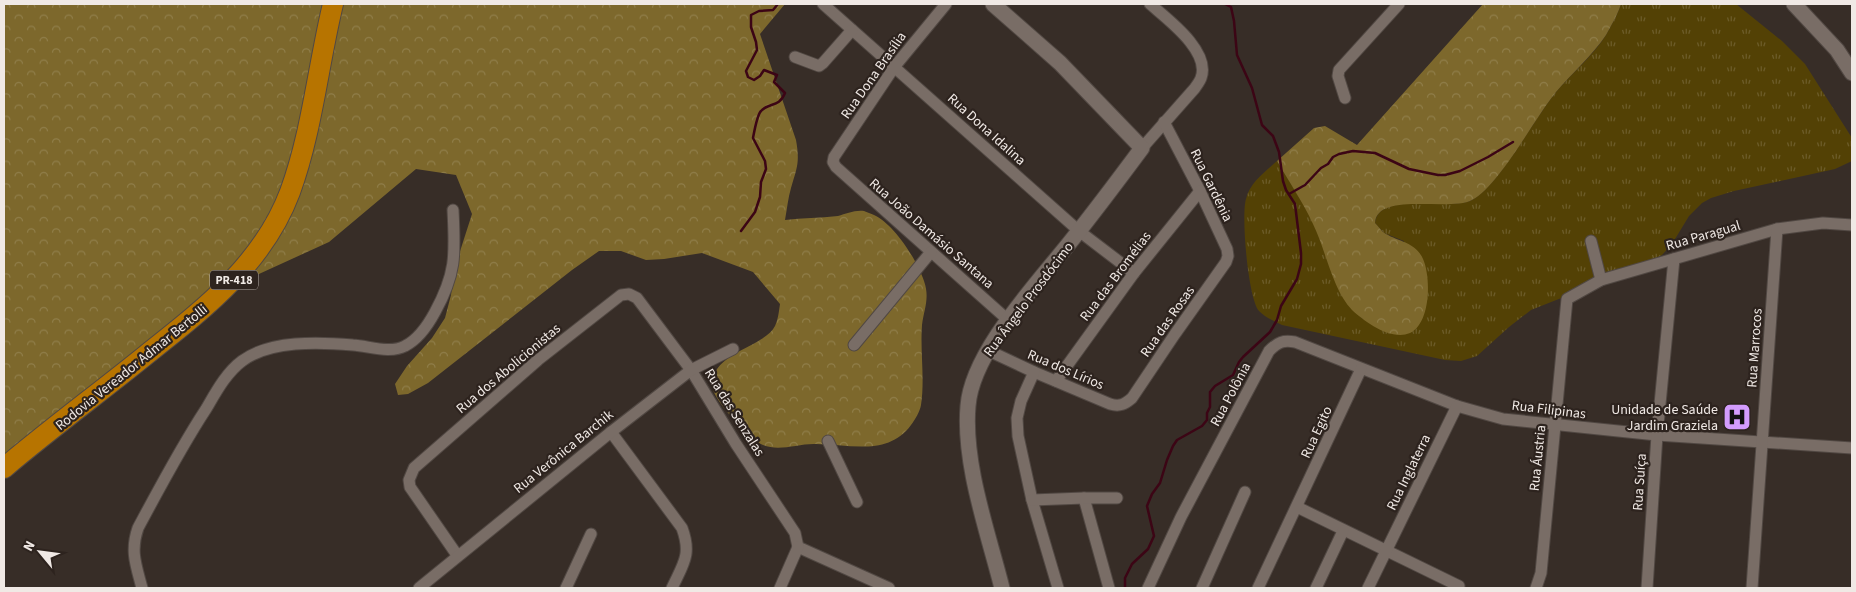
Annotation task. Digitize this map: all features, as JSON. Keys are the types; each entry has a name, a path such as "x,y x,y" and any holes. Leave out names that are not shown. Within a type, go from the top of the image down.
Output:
{"highway":[{"name":"Rodovia Vereador Admar Bertolli","path":"4,468 205,308 242,272 267,237 289,193 308,130 323,46 333,4"}],"street":[{"name":"Rua Dona Idalina","path":"823,4 1079,231 1134,273"},
{"name":"Rua Dona Brasília","path":"836,168 833,162 834,157 895,66 946,4"},
{"path":"993,4 1060,62 1142,148"},
{"name":"Rua Ângelo Prosdócimo","path":"1002,588 969,458 968,406 972,383 987,350 1008,320 1142,148 1195,88 1201,77 1200,58 1195,48 1178,29 1150,4"},
{"path":"1344,98 1338,76 1339,70 1399,4"},
{"path":"1794,4 1838,50 1852,73"},
{"path":"795,57 819,66 852,30"},
{"name":"Rua Gardênia","path":"1164,122 1227,249 1228,256 1226,262"},
{"name":"Rua João Damásio Santana","path":"836,168 1008,320"},
{"name":"Rua das Bromélias","path":"1056,381 1134,273 1200,192"},
{"path":"142,588 134,557 133,542 138,528 184,443 225,379 243,361 265,349 291,344 353,344 390,349 404,347 415,339 428,324 442,300 452,271 455,248 453,210"},
{"name":"Rua Paragual","path":"1567,299 1601,280 1777,229 1823,223 1852,225"},
{"name":"Rua Marrocos","path":"1752,588 1777,229"},
{"path":"1590,241 1601,280"},
{"path":"854,345 932,252"},
{"name":"Rua Suíça","path":"1647,588 1657,435 1674,259"},
{"name":"Rua das Rosas","path":"1132,398 1226,262"},
{"name":"Rua dos Abolicionistas","path":"457,555 422,507 410,487 409,480 414,468 538,360 621,295 629,294 637,298"},
{"name":"Rua das Senzalas","path":"637,298 691,370 736,444 795,533 798,547"},
{"name":"Rua Áustria","path":"1536,588 1540,573 1567,299"},
{"name":"Rua Filipinas","path":"1285,341 1295,342 1457,406 1503,419 1555,426 1657,435 1852,448"},
{"name":"Rua Polônia","path":"1148,588 1181,517 1269,351 1276,344 1285,341"},
{"name":"Rua Verônica Barchik","path":"419,588 457,555 691,370 733,350"},
{"name":"Rua dos Lírios","path":"987,350 1034,372 1118,406 1126,404 1132,398"},
{"name":"Rua Egito","path":"1258,588 1361,369"},
{"path":"1034,372 1021,401 1017,418 1018,436 1032,500 1058,588"},
{"name":"Rua Inglaterra","path":"1368,588 1457,406"},
{"path":"611,432 682,528 687,541 687,554 672,588"},
{"path":"828,441 857,502"},
{"path":"1202,588 1244,492"},
{"path":"1084,498 1109,588"},
{"path":"1032,500 1117,498"},
{"path":"1297,507 1459,586"},
{"path":"1316,588 1343,531"},
{"path":"566,588 591,534"},
{"path":"780,588 798,547 890,588"}],"green space":[{"path":"4,4 785,4 760,34 796,140 798,154 785,220 838,216 864,211 882,220 904,243 921,273 926,287 926,303 922,325 922,395 921,405 916,418 902,435 879,445 810,444 776,448 757,442 725,410 712,386 714,375 720,365 739,351 761,339 775,326 780,304 753,272 702,253 646,260 621,251 599,251 428,383 408,394 398,395 395,384 407,366 432,338 445,318 451,295 454,270 472,214 456,175 416,169 329,242 202,300 4,464"},
{"path":"1483,4 1621,4 1606,35 1556,92 1505,167 1482,192 1472,200 1462,203 1401,205 1388,208 1379,213 1375,223 1383,232 1411,245 1420,253 1426,267 1428,288 1425,310 1417,328 1403,335 1387,332 1364,320 1345,301 1334,280 1318,234 1277,161 1314,128 1325,126 1357,145"},
{"path":"1621,4 1736,4 1782,41 1805,64 1852,138 1852,161 1835,169 1734,191 1711,198 1702,203 1689,216 1672,244 1662,255 1642,266 1531,310 1477,356 1461,361 1445,360 1282,325 1259,311 1255,303 1246,256 1244,222 1246,199 1251,187 1258,178 1277,161 1310,216 1338,287 1353,309 1363,319 1404,241 1384,233 1375,223 1379,213 1389,207 1402,204 1462,203 1472,200 1482,192 1505,166 1556,92 1601,43"}],"waterway":[{"path":"741,231 755,212 760,197 761,182 766,169 765,161 753,138 757,120 764,108 780,101 785,93 774,82 777,75 764,70 754,80 748,77 746,71 757,50 751,27 751,15 759,11 773,10 778,4"},
{"path":"1125,588 1125,578 1132,564 1148,549 1154,536 1147,506 1152,494 1160,483 1173,446 1177,440 1202,426 1207,420 1207,413 1210,407 1210,392 1215,386 1233,375 1243,357 1270,332 1277,320 1281,306 1297,279 1301,264 1295,204 1286,190 1283,181 1279,152 1273,136 1262,125 1252,88 1237,55 1231,7 1225,4"},
{"path":"1289,194 1305,185 1333,157 1339,154 1353,151 1375,153 1409,169 1445,175 1460,171 1513,142"}],"place":[{"name":"Unidade de Saúde Jardim Graziela","path":"1737,417"}]}
